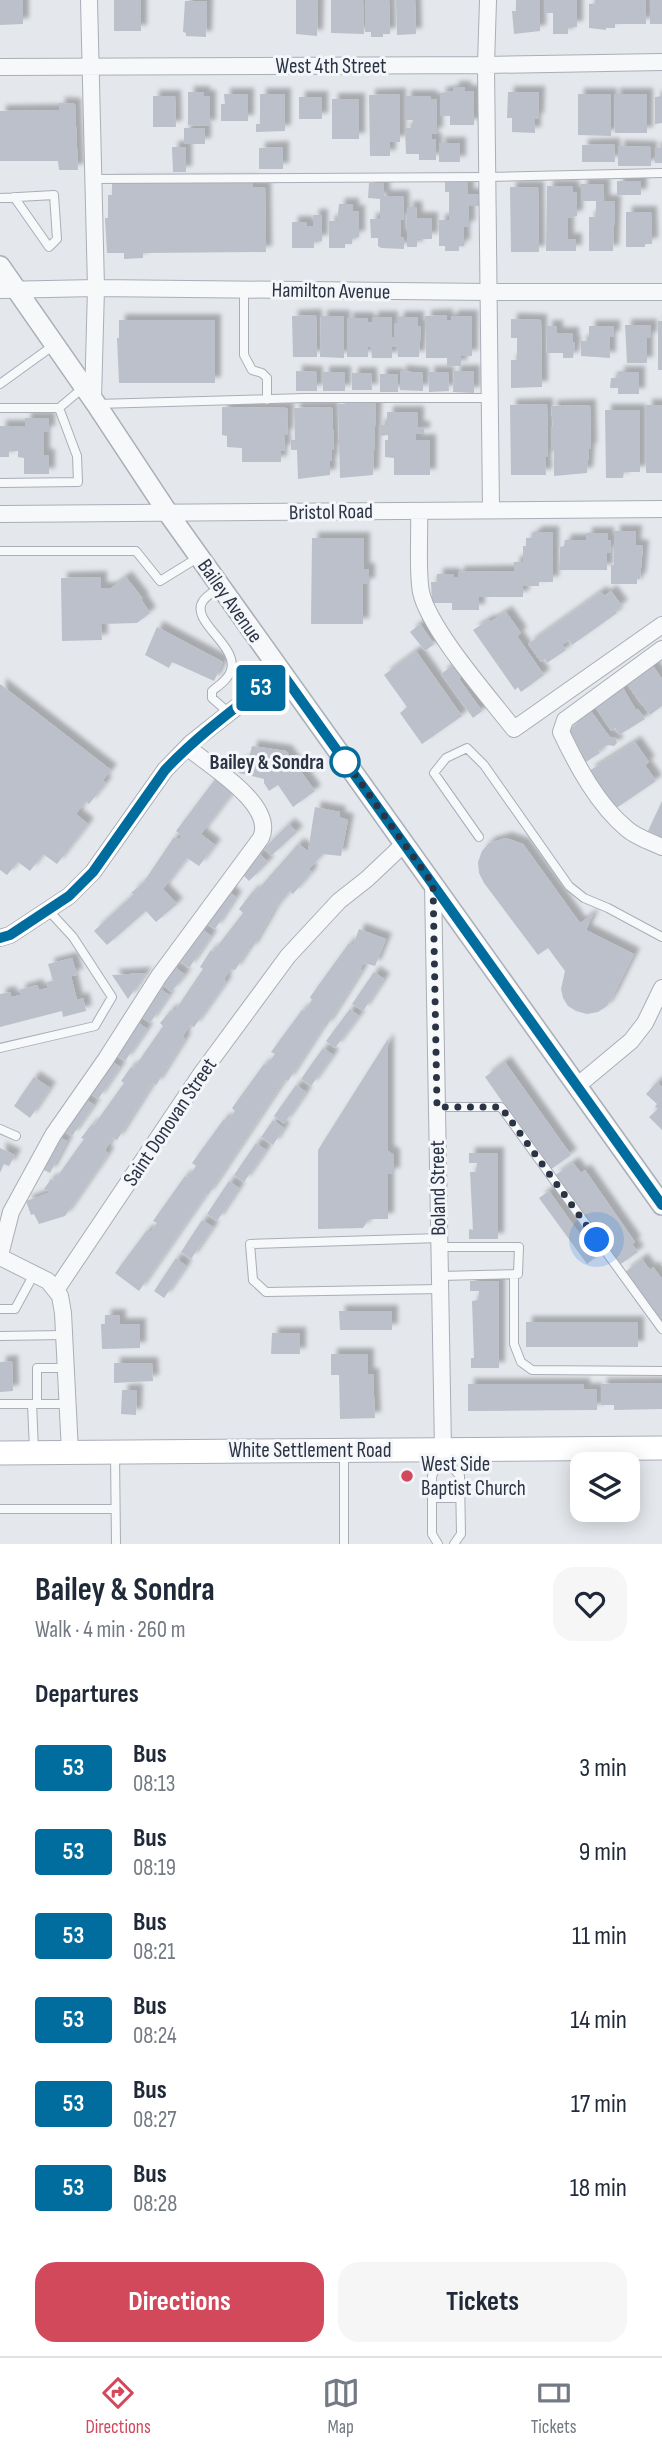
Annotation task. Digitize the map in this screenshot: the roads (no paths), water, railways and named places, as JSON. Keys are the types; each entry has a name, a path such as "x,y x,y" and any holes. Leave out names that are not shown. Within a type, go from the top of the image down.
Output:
{"main road":[{"name":"White Settlement Road","path":"0,1453 344,1450 443,1453 662,1448"}],"street":[{"path":"89,0 96,288 91,397"},
{"path":"488,0 486,65 491,510"},
{"name":"West 4th Street","path":"0,67 662,62"},
{"name":"Bailey Avenue","path":"0,266 8,289 54,345 220,587 662,1205"},
{"name":"Hamilton Avenue","path":"8,289 662,292"},
{"name":"Bristol Road","path":"0,514 662,509"},
{"path":"419,511 421,591 430,615 460,660 514,729 662,625"},
{"path":"662,649 565,720 561,733 585,776 605,805 628,831 662,847"},
{"path":"0,938 10,935 69,896 93,872 165,770 187,747 281,672"},
{"path":"70,1452 60,1296 48,1281 0,1256 11,1212 52,1135 106,1059 159,976 265,830 262,814 251,798 187,747"},
{"name":"Saint Donovan Street","path":"56,1290 201,1074 288,956 340,901 404,844"},
{"name":"Boland Street","path":"433,884 443,1453"},
{"path":"577,1086 631,1041 645,1023 662,988"}],"lane":[{"path":"93,179 487,177 662,173"},
{"path":"0,198 14,197 54,195 57,239 49,247 14,197"},
{"path":"244,290 244,355 252,370 267,378 267,400"},
{"path":"0,384 54,345"},
{"path":"0,408 59,408 91,397 267,400 490,398"},
{"path":"0,483 78,482 76,456 59,408"},
{"path":"0,551 136,551 160,581 199,557"},
{"path":"220,587 203,601 200,608 202,617 232,660 232,670 228,677 212,691 212,698 229,713"},
{"path":"479,837 434,773 446,758 467,748 484,765 569,886 584,898 662,937"},
{"path":"0,1048 95,1026 111,998 73,937 49,911"},
{"path":"437,1107 501,1107 662,1329"},
{"path":"0,1129 16,1136"},
{"path":"439,1243 519,1247 518,1273 514,1274 440,1282 266,1292 253,1280 250,1244 439,1243"},
{"path":"0,1309 15,1308 34,1274"},
{"path":"514,1274 514,1343 521,1362 532,1370 662,1371"},
{"path":"0,1336 64,1335"},
{"path":"34,1452 37,1368 66,1368"},
{"path":"0,1404 67,1404"},
{"path":"344,1450 344,1544"},
{"path":"115,1452 116,1544"},
{"path":"438,1544 432,1534 432,1476 443,1453 460,1476 461,1534 454,1544"},
{"path":"432,1498 460,1497"},
{"path":"0,1509 115,1509"}],"place":[{"name":"Bailey & Sondra","path":"345,762"},
{"name":"West Side Baptist Church","path":"407,1476"}]}
